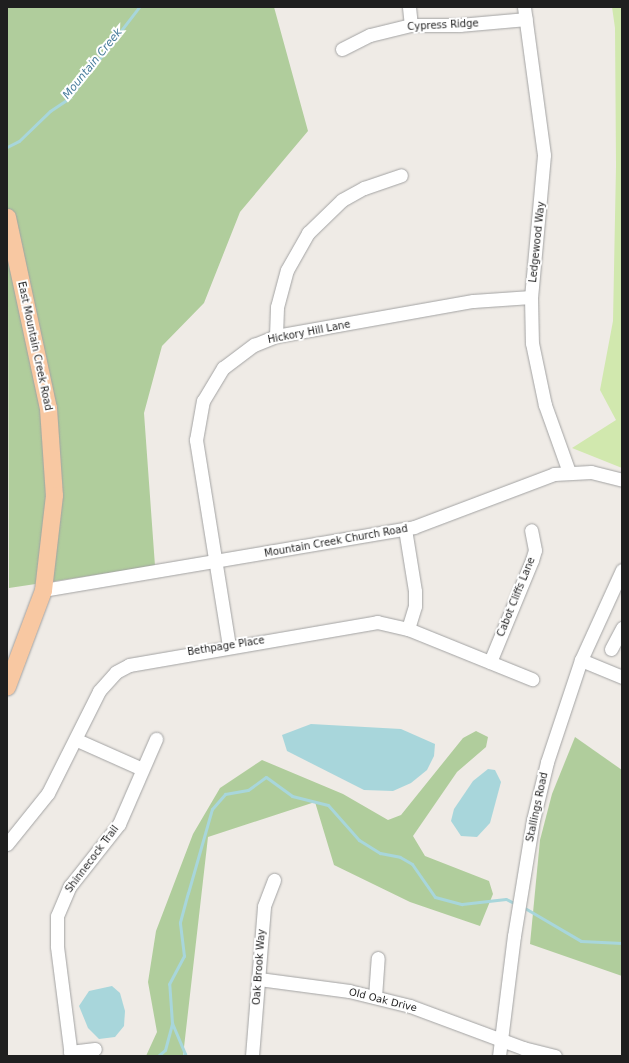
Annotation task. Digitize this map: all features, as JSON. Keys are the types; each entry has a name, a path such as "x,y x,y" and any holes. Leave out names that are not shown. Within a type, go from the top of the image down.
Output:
{"main road":[{"name":"East Mountain Creek Road","path":"7,217 41,368 53,454 51,531 43,590 7,686"}],"street":[{"path":"410,7 412,25"},
{"name":"Cypress Ridge","path":"342,49 370,35 412,25 460,25 525,13"},
{"name":"Ledgewood Way","path":"525,13 544,155 531,296 532,343 540,386 569,472"},
{"path":"276,336 277,307 285,277 295,252 308,233 342,200 370,186 401,175"},
{"name":"Hickory Hill Lane","path":"229,646 197,450 199,414 209,390 223,368 254,345 276,336 473,301 531,296"},
{"name":"Mountain Creek Church Road","path":"43,590 405,529 431,522 520,486 569,472 591,472 622,480"},
{"path":"405,529 415,591 415,606 408,629"},
{"name":"Cabot Cliffs Lane","path":"490,662 532,560 535,550 531,530"},
{"name":"Stallings Road","path":"499,1056 514,936 547,762 581,660 620,577"},
{"name":"Bethpage Place","path":"7,844 48,793 76,740 99,691 116,672 143,660 377,622 408,629 532,679"},
{"path":"611,649 622,628"},
{"path":"581,660 622,677"},
{"name":"Shinnecock Trail","path":"71,1054 57,946 57,916 70,886 119,824 156,739"},
{"path":"76,740 142,769"},
{"name":"Oak Brook Way","path":"252,1056 264,906 274,880"},
{"path":"375,997 378,958"},
{"name":"Old Oak Drive","path":"259,979 304,983 375,997 452,1019 502,1039 556,1056"},
{"path":"71,1054 95,1049"}],"green space":[{"path":"7,7 274,7 308,131 240,212 204,303 162,346 144,413 155,566 9,588"},
{"path":"612,7 622,7 622,468 572,448 616,420 600,390 613,321 616,166 615,28"},
{"path":"476,731 488,737 486,747 457,772 413,836 425,856 489,881 493,894 480,926 410,902 334,865 315,802 208,837 183,1056 146,1056 157,1032 148,982 156,931 193,834 220,788 262,760 343,794 388,820 401,815 463,738"},
{"path":"575,737 622,770 622,976 530,944 540,840 552,794"}],"water":[{"path":"311,724 401,729 435,744 434,756 427,770 411,783 393,791 364,790 287,751 282,735"},
{"path":"488,769 495,770 501,782 490,823 477,837 461,836 451,821 454,809 473,781"},
{"path":"112,986 120,993 125,1011 124,1026 115,1037 99,1039 88,1028 79,1006 89,991"}],"waterway":[{"name":"Mountain Creek","path":"7,147 19,141 50,111 69,98 139,7"},
{"path":"158,1056 165,1050 172,1023 169,984 184,956 180,922 212,809 225,794 248,790 266,777 292,796 328,805 359,840 380,853 400,857 412,864 435,897 462,904 506,899 516,904"},
{"path":"523,907 581,941 622,943"},
{"path":"172,1023 185,1054 183,1056"}]}
